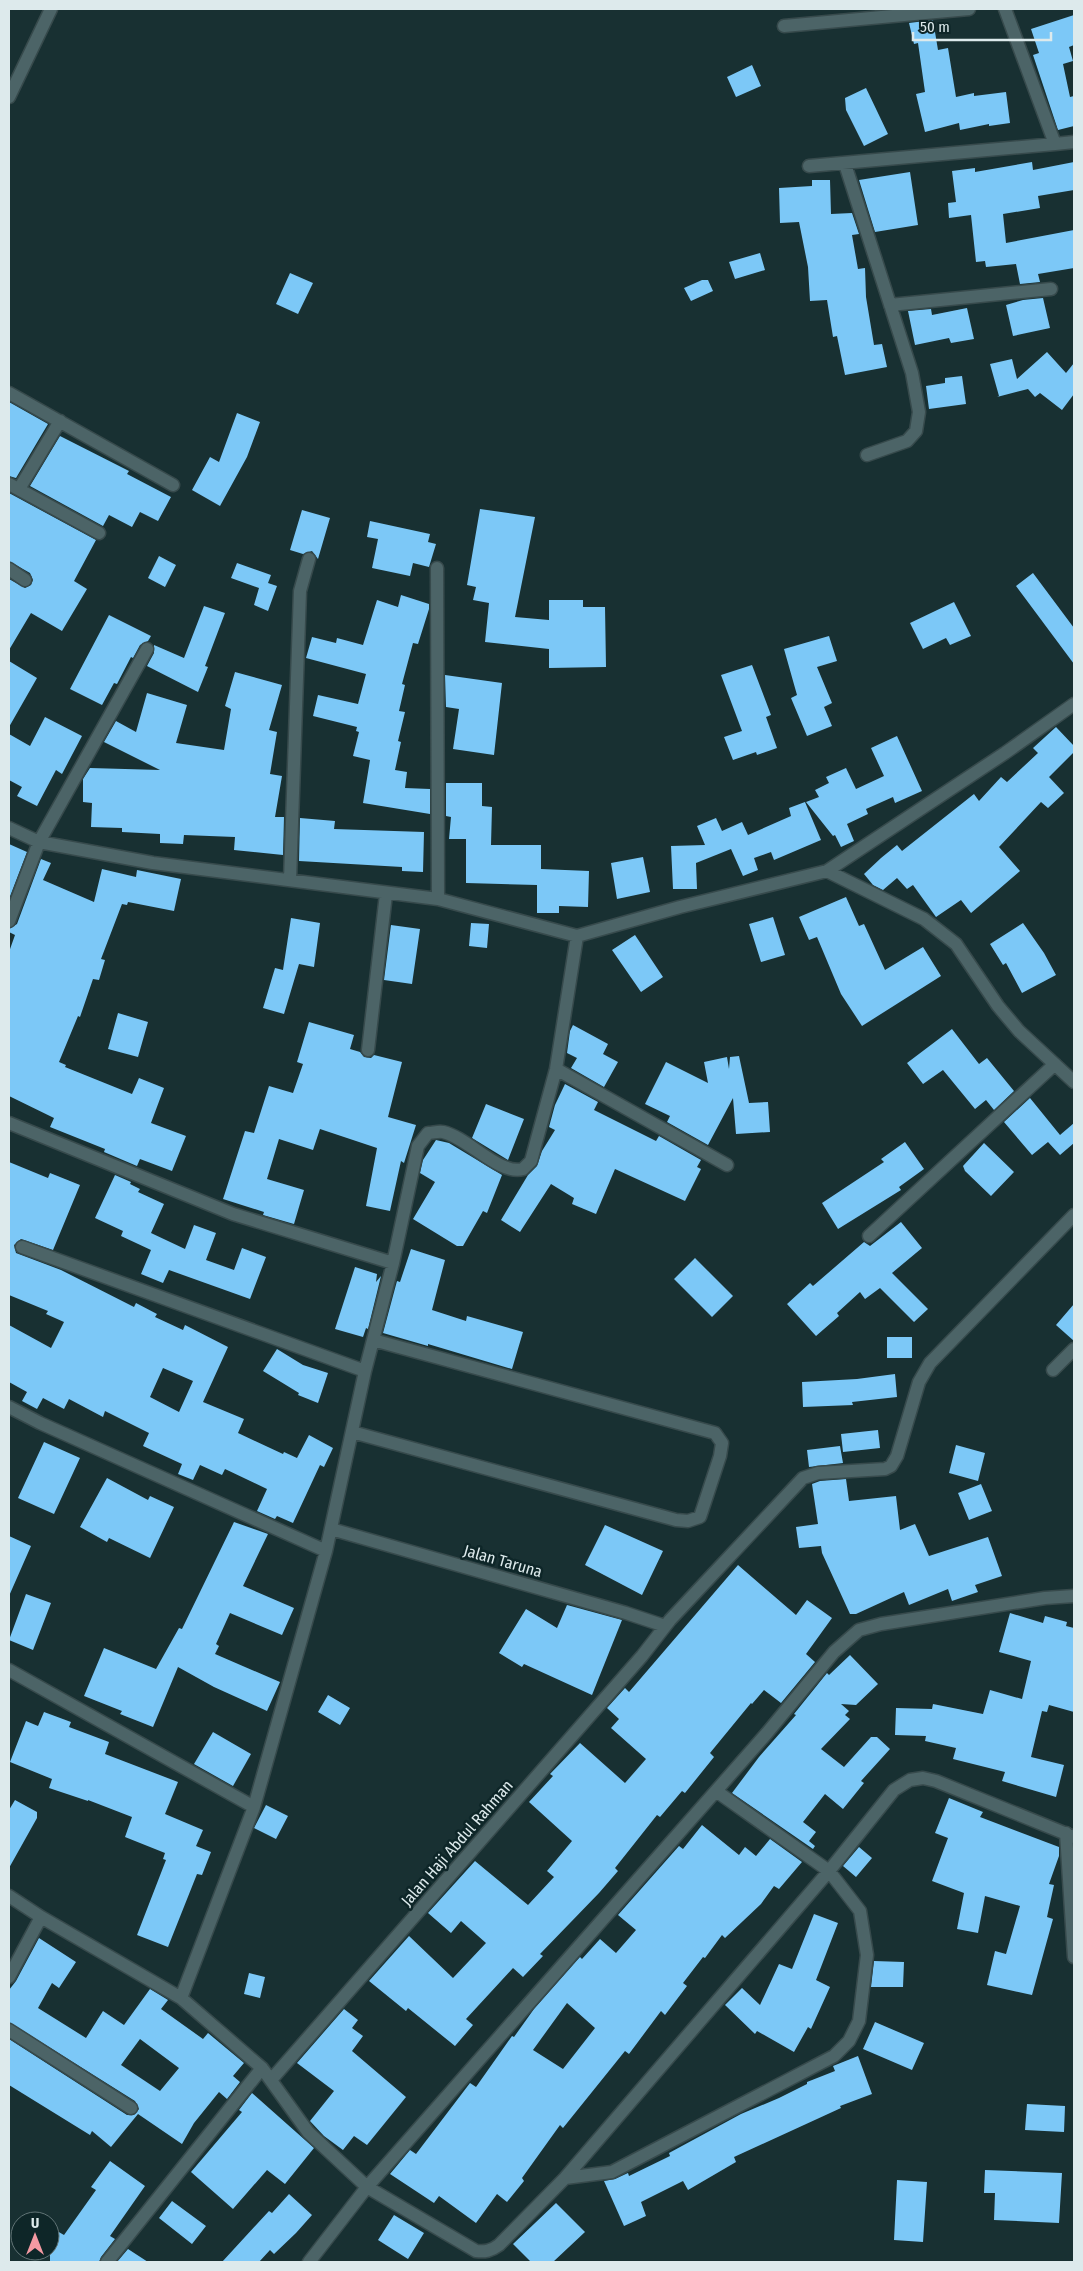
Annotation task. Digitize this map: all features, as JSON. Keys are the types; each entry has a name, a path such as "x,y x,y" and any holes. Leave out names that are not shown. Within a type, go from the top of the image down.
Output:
{"street":[{"path":"9,96 51,9"},
{"path":"784,26 970,9"},
{"path":"1005,9 1055,144"},
{"path":"809,166 1074,142"},
{"path":"844,164 912,373 919,412 916,431 907,441 867,455"},
{"path":"890,305 1051,289"},
{"path":"9,393 173,485"},
{"path":"60,421 14,486 98,533"},
{"path":"290,880 300,592 309,559"},
{"path":"437,568 438,899"},
{"path":"9,570 25,580"},
{"path":"9,921 39,842 147,649"},
{"path":"9,828 39,842 153,863 386,894 438,899 578,936 680,907 827,870 1005,753 1074,704"},
{"path":"827,870 924,919 956,944 998,1006 1019,1030 1074,1082"},
{"path":"368,1050 386,894"},
{"path":"181,1998 254,1808 326,1551 365,1371 394,1263 418,1146 428,1133 441,1132 452,1135 510,1170 523,1169 531,1161 556,1069 578,936"},
{"path":"869,1236 1055,1064"},
{"path":"556,1069 727,1165"},
{"path":"9,1123 232,1214 394,1263"},
{"name":"Jalan Haji Abdul Rahman","path":"270,2080 636,1663 665,1626 803,1478 818,1473 885,1469 891,1466 897,1456 919,1382 930,1363 1074,1215"},
{"path":"22,1246 365,1371"},
{"path":"352,1432 676,1520 688,1521 700,1516 720,1456 722,1443 714,1433 373,1340"},
{"path":"1053,1370 1074,1349"},
{"path":"9,1407 40,1423 326,1551"},
{"name":"Jalan Taruna","path":"331,1529 626,1613 665,1626"},
{"path":"309,2262 367,2188 716,1791 834,1652 859,1630 881,1624 1045,1598 1074,1596"},
{"path":"9,1670 254,1808"},
{"path":"9,1896 41,1918 181,1998 262,2068 308,2132 367,2188 476,2251 482,2252 499,2245 565,2178 829,1871 894,1790 910,1780 923,1778 936,1781 1070,1835 1074,1957"},
{"path":"565,2178 612,2172 834,2056 850,2041 859,2021 867,1955 860,1911 829,1871 716,1791"},
{"path":"9,1977 41,1918"},
{"path":"9,2030 131,2108"},
{"path":"107,2262 262,2068"}],"building":[{"path":"1074,15 1074,45 1069,47 1073,61 1063,64 1070,97 1074,96 1074,126 1058,130 1033,55 1039,53 1031,29"},
{"path":"933,20 938,50 948,48 956,97 974,93 974,96 1006,92 1010,123 989,126 989,124 960,130 959,123 925,132 916,94 925,92 918,43 914,44 909,23"},
{"path":"752,65 761,86 736,97 727,77"},
{"path":"866,88 888,134 864,146 846,110 845,98"},
{"path":"1032,162 1033,170 1074,162 1074,190 1038,196 1040,208 1003,214 1006,243 1074,230 1074,268 1038,274 1040,282 1020,284 1016,264 986,267 985,261 976,262 971,215 949,218 948,203 956,202 952,171 975,168 975,172"},
{"path":"910,172 918,225 875,232 859,180"},
{"path":"812,180 830,180 831,214 852,213 859,234 852,235 858,269 865,268 866,297 874,345 882,344 887,367 845,375 837,336 833,337 827,300 810,301 808,267 799,222 780,223 779,188 812,186"},
{"path":"760,253 765,270 735,279 729,262"},
{"path":"290,273 313,283 298,314 276,304"},
{"path":"702,280 708,280 713,291 691,301 684,288"},
{"path":"1043,298 1050,328 1013,336 1006,305 1023,300"},
{"path":"967,308 974,339 951,343 949,338 915,345 908,311 931,309 932,315"},
{"path":"1047,352 1066,373 1074,363 1074,394 1062,410 1040,393 1035,397 1028,389 997,397 999,396 990,364 1012,359 1017,379"},
{"path":"962,376 966,404 929,409 926,386 945,383 945,378"},
{"path":"9,402 48,424 16,478 9,476"},
{"path":"237,413 260,422 247,457 220,506 192,490 210,457 219,462"},
{"path":"60,436 129,471 127,474 171,497 158,521 140,512 132,527 109,515 103,526 30,486"},
{"path":"9,493 96,540 74,581 87,589 62,631 31,613 9,650 9,579 25,588 31,585 33,580 30,573 9,561"},
{"path":"480,509 535,517 515,617 549,620 549,600 583,600 583,607 605,607 606,667 549,668 549,649 485,642 489,603 473,600 476,587 467,585"},
{"path":"302,510 330,518 318,559 312,551 303,554 290,550"},
{"path":"370,521 430,534 428,542 436,544 429,567 413,563 410,576 372,568 378,539 367,537"},
{"path":"159,556 176,565 165,587 148,578"},
{"path":"237,563 271,575 268,583 277,586 268,611 254,605 259,588 231,578"},
{"path":"1033,573 1074,628 1074,664 1016,586"},
{"path":"401,595 429,604 429,609 418,644 413,643 402,684 405,685 399,711 405,712 398,741 401,742 395,770 407,772 405,788 430,789 430,814 363,803 370,760 353,756 359,732 356,731 357,727 313,716 318,695 358,704 366,674 306,658 312,637 336,643 337,638 363,645 377,600 398,607"},
{"path":"954,602 971,636 950,645 946,638 923,649 910,623"},
{"path":"204,606 225,613 205,666 208,667 198,692 147,666 154,653 154,645 184,658"},
{"path":"109,615 151,636 148,641 140,645 133,658 131,657 117,684 114,683 102,705 70,689"},
{"path":"829,636 837,661 817,667 832,703 824,707 832,726 807,736 791,698 797,695 784,649"},
{"path":"9,661 37,678 9,727"},
{"path":"752,665 771,715 766,717 777,748 757,755 756,752 733,760 724,737 742,731 721,675"},
{"path":"235,672 282,685 269,730 277,732 270,774 282,776 275,817 284,817 283,855 234,850 235,837 184,835 183,844 160,843 160,834 122,832 122,828 91,827 92,803 83,802 83,779 90,768 160,770 104,742 116,721 136,732 147,693 187,705 176,743 224,750 231,709 225,706"},
{"path":"445,675 502,683 494,755 453,749 459,709 446,707"},
{"path":"45,717 82,736 62,774 56,770 37,806 17,796 22,787 9,780 9,734 30,746"},
{"path":"1056,727 1074,746 1074,752 1049,777 1064,793 1048,808 1041,802 999,847 1020,871 971,913 961,900 936,917 913,885 907,889 897,878 883,890 873,885 864,874 897,845 902,851 974,794 979,801 1001,777 1007,782 1038,753 1033,748"},
{"path":"897,736 922,791 895,803 893,797 866,809 868,814 847,824 854,841 841,847 835,835 833,836 806,802 819,797 815,790 829,783 826,777 846,768 856,789 884,776 871,748"},
{"path":"446,783 482,783 482,806 492,807 491,845 541,845 541,869 589,871 588,907 559,906 559,913 537,913 537,885 466,883 466,839 449,839 451,817 446,816"},
{"path":"805,802 821,840 774,860 771,852 754,858 758,870 743,876 731,849 696,863 697,889 673,889 671,846 705,845 697,826 716,818 722,831 742,822 748,835 791,816 789,808"},
{"path":"300,818 335,821 334,829 424,832 423,872 402,871 402,867 299,861"},
{"path":"9,844 27,852 9,899"},
{"path":"643,857 650,892 617,899 611,863"},
{"path":"41,859 51,863 43,880 94,902 102,869 136,877 137,870 181,879 174,911 128,902 127,905 122,904 101,959 105,960 99,980 93,979 80,1017 78,1016 59,1062 66,1065 65,1067 132,1094 139,1078 164,1088 151,1123 186,1136 172,1171 140,1159 137,1166 104,1152 105,1149 50,1127 54,1118 9,1096 9,952 15,935 9,932 9,929 17,924"},
{"path":"846,897 859,926 864,924 885,970 923,947 941,976 862,1026 841,994 817,937 809,940 799,917"},
{"path":"773,917 785,955 761,962 749,924"},
{"path":"291,918 320,923 314,967 299,964 284,1014 263,1008 275,968 283,970"},
{"path":"471,923 489,924 487,948 469,946"},
{"path":"1023,923 1044,953 1056,975 1022,993 1006,963 1003,965 990,944"},
{"path":"391,925 420,929 412,984 384,980"},
{"path":"635,935 663,977 641,992 612,950"},
{"path":"118,1013 148,1022 138,1057 108,1049"},
{"path":"309,1022 354,1035 350,1049 360,1052 364,1057 371,1058 374,1055 402,1062 388,1117 416,1125 404,1163 401,1161 390,1211 366,1206 377,1148 320,1129 313,1150 279,1139 267,1179 304,1190 294,1224 263,1215 264,1212 223,1199 245,1131 254,1133 269,1086 293,1093 303,1064 297,1062"},
{"path":"573,1025 608,1044 603,1054 618,1062 604,1087 571,1068 577,1058 567,1053 570,1031"},
{"path":"952,1029 979,1064 987,1058 1014,1091 994,1110 986,1100 975,1109 943,1070 923,1084 907,1063"},
{"path":"739,1056 749,1103 768,1102 770,1132 736,1134 733,1098 708,1145 667,1122 670,1116 645,1104 666,1062 708,1083 704,1062 727,1057 729,1069 730,1057"},
{"path":"565,1084 598,1102 594,1110 656,1141 659,1136 701,1160 697,1167 701,1169 685,1201 615,1169 596,1214 572,1204 574,1198 551,1184 520,1232 501,1220 528,1175 537,1166 542,1151 555,1130 549,1127 555,1105"},
{"path":"1030,1098 1060,1135 1074,1123 1074,1143 1060,1155 1048,1142 1032,1155 1004,1122"},
{"path":"486,1104 524,1119 508,1160 472,1138"},
{"path":"436,1140 449,1143 502,1175 487,1213 483,1211 463,1246 457,1246 413,1219 435,1182 420,1173 423,1160"},
{"path":"905,1142 924,1169 899,1187 901,1190 838,1229 822,1203 884,1162 881,1159"},
{"path":"984,1143 1014,1172 991,1196 965,1171 963,1166"},
{"path":"9,1162 48,1178 50,1173 80,1185 53,1250 21,1239 14,1245 16,1253 61,1270 134,1307 136,1303 157,1314 155,1317 183,1330 185,1325 228,1347 203,1402 244,1419 238,1433 283,1454 284,1452 297,1458 309,1435 333,1448 324,1467 320,1465 293,1523 277,1516 275,1519 257,1511 267,1489 225,1469 222,1475 200,1465 193,1480 178,1474 182,1464 143,1446 149,1433 105,1411 103,1417 69,1399 64,1409 43,1398 37,1409 22,1401 27,1392 9,1382 9,1325 51,1348 64,1322 46,1314 48,1311 9,1295","holes":["163,1368 193,1381 179,1412 150,1397"]},
{"path":"115,1175 131,1182 130,1184 140,1189 138,1192 164,1204 151,1233 185,1249 194,1225 216,1233 206,1260 234,1270 242,1248 266,1257 250,1299 169,1270 163,1283 141,1274 151,1250 121,1236 123,1231 95,1218"},
{"path":"901,1222 922,1248 892,1273 928,1309 914,1322 880,1288 865,1299 860,1292 837,1313 839,1316 816,1336 787,1304 810,1283 813,1286 864,1242 870,1246"},
{"path":"411,1249 445,1260 432,1310 466,1321 467,1316 523,1332 512,1369 428,1344 428,1346 383,1333 397,1281 400,1282"},
{"path":"695,1258 733,1296 712,1317 674,1279"},
{"path":"355,1267 377,1274 376,1282 381,1276 368,1329 366,1328 363,1337 335,1329"},
{"path":"1074,1304 1074,1341 1056,1325"},
{"path":"887,1337 912,1337 912,1358 887,1358"},
{"path":"277,1349 303,1365 328,1373 318,1403 298,1395 299,1393 263,1371"},
{"path":"895,1374 897,1397 852,1402 853,1405 803,1407 802,1382 857,1379"},
{"path":"878,1430 880,1448 843,1452 841,1434"},
{"path":"44,1442 80,1458 54,1514 18,1498"},
{"path":"956,1445 985,1453 978,1481 949,1473"},
{"path":"840,1446 843,1463 809,1467 807,1450"},
{"path":"107,1478 148,1500 150,1496 174,1507 150,1558 109,1538 107,1542 80,1527"},
{"path":"846,1479 849,1501 896,1496 900,1530 915,1524 929,1556 988,1537 1002,1576 975,1585 978,1592 952,1601 948,1589 909,1605 904,1592 856,1614 850,1614 822,1553 821,1546 799,1548 796,1527 818,1524 812,1484 820,1481"},
{"path":"981,1484 992,1511 969,1520 958,1493"},
{"path":"234,1522 268,1534 243,1586 294,1608 282,1635 230,1613 216,1644 219,1646 215,1654 280,1682 267,1711 214,1687 178,1667 153,1727 120,1714 122,1711 84,1696 104,1648 156,1669 179,1628 182,1629"},
{"path":"605,1525 663,1551 642,1595 585,1565"},
{"path":"9,1536 31,1546 9,1596"},
{"path":"738,1565 796,1615 807,1600 832,1618 806,1654 815,1662 781,1703 764,1690 751,1703 710,1753 714,1757 685,1793 682,1791 660,1817 657,1815 615,1868 618,1871 540,1954 543,1956 523,1977 513,1968 466,2019 473,2025 455,2046 408,2008 406,2011 369,1981 409,1936 453,1978 486,1943 461,1921 451,1933 428,1913 475,1861 528,1905 554,1877 547,1871 572,1841 529,1802 553,1776 550,1774 580,1743 625,1783 646,1759 611,1728 619,1719 607,1708 625,1688 629,1692"},
{"path":"26,1594 51,1603 33,1650 9,1640"},
{"path":"567,1605 622,1620 592,1695 524,1664 522,1667 499,1653 526,1609 557,1628"},
{"path":"1010,1613 1043,1623 1045,1616 1067,1622 1066,1626 1074,1628 1074,1712 1049,1705 1047,1712 1042,1711 1031,1757 1064,1765 1056,1797 1002,1781 1005,1772 953,1759 956,1748 925,1741 926,1736 895,1735 896,1708 932,1709 933,1704 983,1714 990,1690 1022,1699 1031,1661 999,1652"},
{"path":"850,1655 878,1684 856,1705 841,1704 849,1711 845,1715 850,1719 821,1749 844,1767 871,1737 877,1737 890,1749 861,1781 864,1783 843,1809 825,1794 803,1822 816,1832 809,1841 815,1846 813,1849 732,1793 759,1757 796,1715 794,1714 827,1673 829,1675"},
{"path":"328,1695 350,1708 340,1725 318,1712"},
{"path":"44,1712 71,1722 69,1727 109,1742 105,1754 178,1782 165,1814 203,1830 196,1846 211,1852 202,1875 197,1874 168,1947 137,1935 166,1860 163,1859 165,1853 125,1837 132,1817 88,1800 49,1788 52,1779 10,1762 26,1721 38,1726"},
{"path":"213,1732 251,1754 233,1786 194,1764"},
{"path":"949,1798 983,1812 980,1817 1059,1847 1059,1856 1049,1884 1054,1885 1047,1917 1053,1919 1032,1995 987,1985 995,1951 1006,1954 1020,1906 985,1896 978,1933 957,1929 964,1893 932,1881 948,1838 935,1833"},
{"path":"15,1800 37,1812 37,1818 9,1868 9,1810"},
{"path":"266,1805 288,1816 276,1839 254,1828"},
{"path":"702,1825 739,1855 745,1847 756,1856 770,1839 802,1862 779,1889 774,1886 761,1904 725,1938 722,1935 683,1983 687,1986 665,2015 661,2011 629,2054 625,2051 563,2128 560,2125 522,2178 524,2181 507,2202 497,2194 476,2223 439,2196 434,2203 390,2174 410,2150 416,2154 470,2083 476,2087 512,2036 514,2037 534,2009 580,1957 582,1959 600,1939 616,1953 636,1930 618,1915 679,1846 683,1849","holes":["567,2003 595,2028 563,2069 533,2050"]},
{"path":"859,1847 872,1858 856,1877 843,1866"},
{"path":"814,1914 838,1923 816,1980 830,1987 811,2029 808,2027 794,2052 757,2031 755,2034 725,2005 742,1988 760,2005 779,1964 792,1969"},
{"path":"39,1938 76,1962 59,1988 52,1983 38,2008 86,2038 103,2011 124,2025 150,1989 168,2000 161,2009 203,2039 208,2033 244,2063 233,2076 240,2082 227,2099 219,2092 194,2123 182,2144 138,2114 111,2147 92,2131 90,2135 9,2085 9,2039 127,2115 134,2115 139,2109 135,2101 9,2022 9,1990 16,1981","holes":["140,2039 179,2068 160,2091 121,2065"]},
{"path":"874,1961 904,1962 903,1987 871,1987"},
{"path":"249,1973 265,1977 260,1998 244,1994"},
{"path":"344,2009 358,2020 352,2028 363,2036 352,2051 406,2097 367,2145 354,2136 343,2150 324,2136 310,2121 334,2091 297,2063"},
{"path":"875,2022 924,2043 912,2070 863,2049"},
{"path":"858,2056 872,2094 840,2106 841,2108 734,2157 736,2162 688,2190 683,2181 641,2202 646,2216 624,2226 604,2181 615,2179 628,2173 629,2176 670,2156 669,2153 741,2114 779,2098 807,2084 807,2082 835,2071 833,2066"},
{"path":"252,2093 314,2148 285,2184 267,2170 233,2209 191,2172 242,2112 239,2110"},
{"path":"1027,2104 1065,2106 1064,2132 1025,2130"},
{"path":"110,2161 145,2186 110,2236 115,2239 99,2262 50,2262 60,2261 60,2233 64,2235 96,2190 91,2187"},
{"path":"985,2170 1062,2173 1059,2223 994,2220 995,2193 984,2193"},
{"path":"897,2180 927,2182 923,2242 894,2240"},
{"path":"289,2194 312,2215 296,2233 274,2254 270,2250 259,2262 222,2262 269,2211 272,2213"},
{"path":"172,2201 206,2226 192,2244 159,2218"},
{"path":"556,2203 585,2232 553,2262 531,2262 513,2244"},
{"path":"394,2215 424,2233 408,2259 378,2240"},
{"path":"128,2249 148,2262 117,2262"}]}
